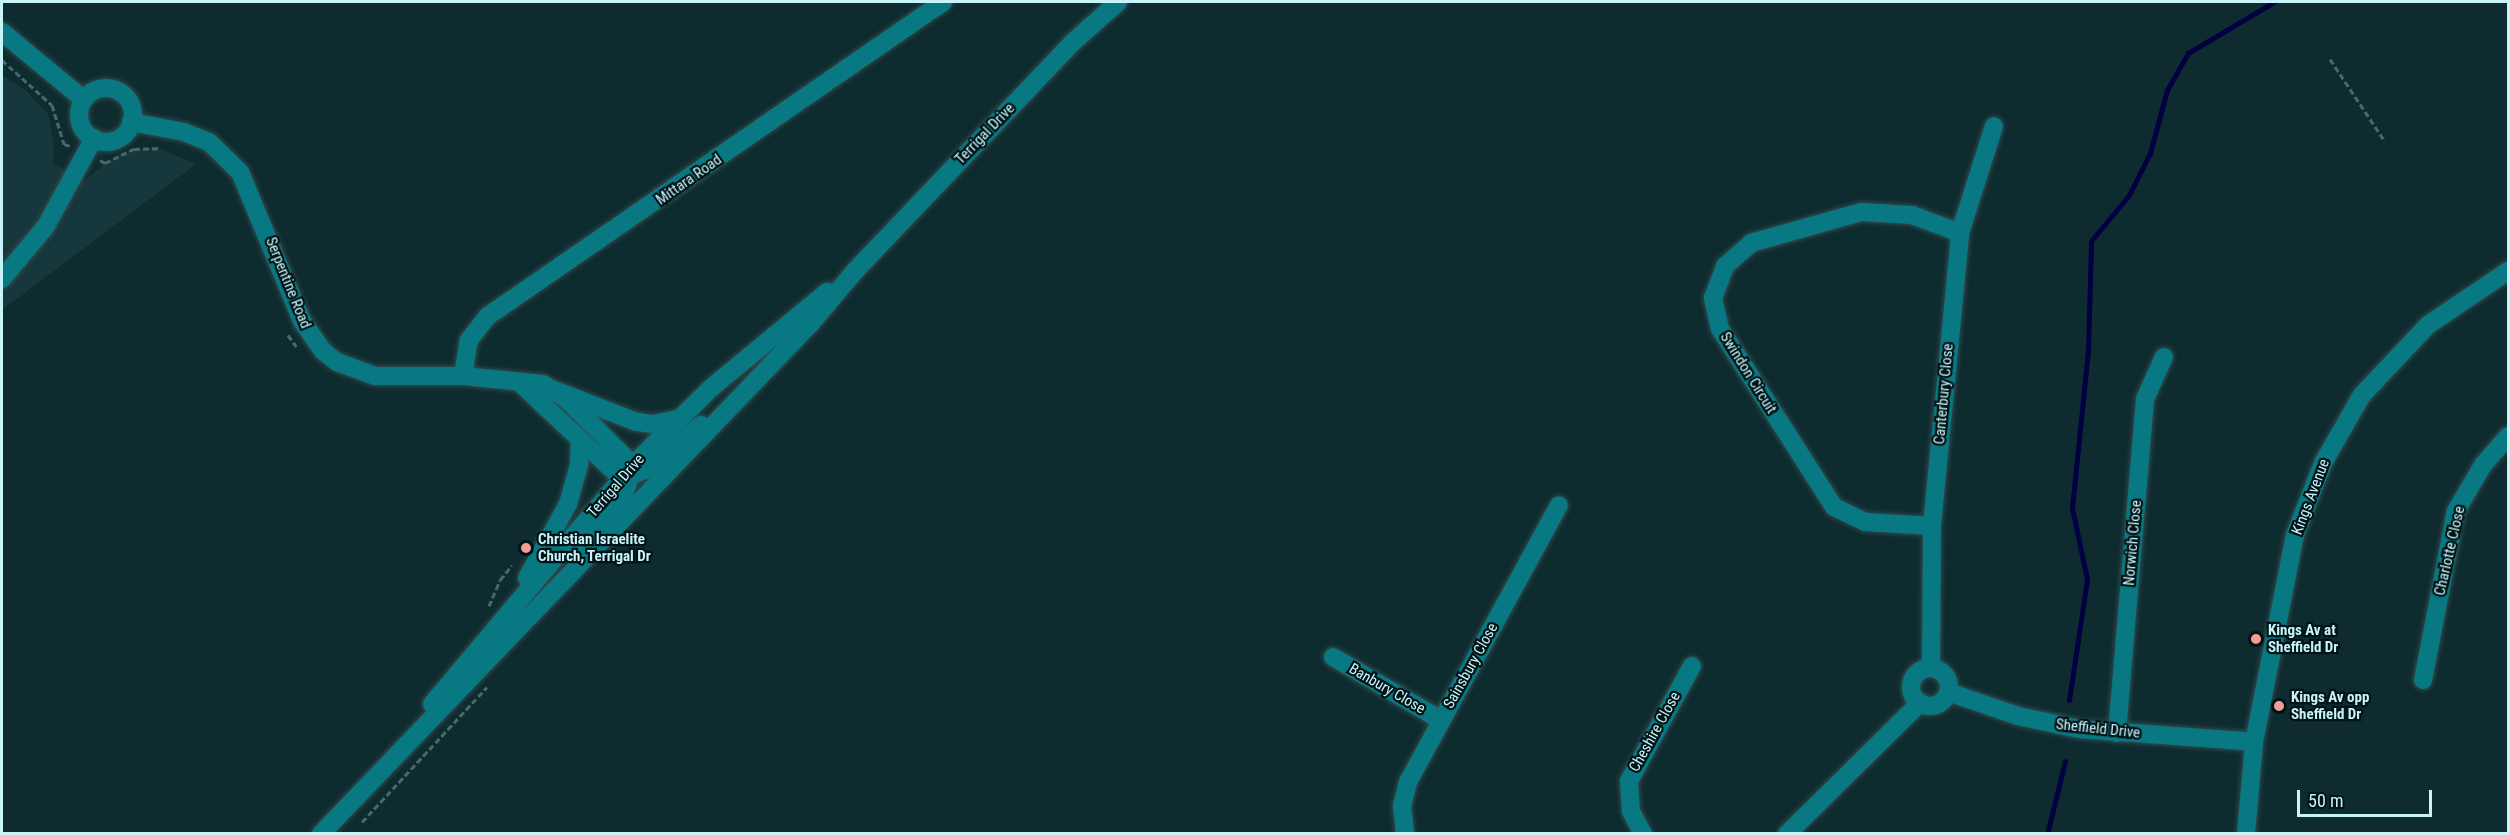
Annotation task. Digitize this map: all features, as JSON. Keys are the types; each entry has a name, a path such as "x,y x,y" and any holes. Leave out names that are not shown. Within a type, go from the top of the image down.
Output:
{"street":[{"name":"Mittara Road","path":"463,376 470,340 488,316 943,2"},
{"name":"Terrigal Drive","path":"321,834 758,378 855,271 1073,42 1118,2"},
{"path":"2,32 83,99"},
{"path":"101,88 121,92 132,106 131,122 115,140 93,138 79,120 83,99 101,88"},
{"name":"Serpentine Road","path":"131,122 184,132 209,142 240,172 302,321 322,351 355,371 375,376 463,376 543,384 637,422 654,424 678,419"},
{"name":"Canterbury Close","path":"1931,668 1932,526 1960,233 1994,126"},
{"path":"2,279 46,226 93,138"},
{"name":"Swindon Circuit","path":"1932,526 1865,522 1834,507 1720,329 1713,298 1725,266 1751,243 1861,212 1905,214 1960,233"},
{"name":"Terrigal Drive","path":"305,834 415,724 509,611 678,419 855,271"},
{"name":"Kings Avenue","path":"2247,834 2254,742 2295,535 2323,464 2362,395 2428,326 2508,271"},
{"name":"Norwich Close","path":"2116,733 2145,399 2164,357"},
{"path":"629,473 655,464 758,378"},
{"path":"520,383 580,439 629,473"},
{"path":"554,390 629,473"},
{"name":"Charlotte Close","path":"2423,680 2456,511 2483,465 2508,436"},
{"path":"509,611 568,504 579,465 580,439"},
{"path":"531,617 622,499 629,473"},
{"name":"Sainsbury Close","path":"1406,834 1402,817 1404,793 1441,720 1559,505"},
{"name":"Banbury Close","path":"1333,657 1441,720"},
{"name":"Cheshire Close","path":"1643,834 1631,811 1629,781 1692,666"},
{"path":"1931,668 1945,676 1948,692 1936,704 1920,703 1912,694 1912,681 1919,672 1931,668"},
{"name":"Sheffield Drive","path":"1948,692 2018,716 2116,733 2254,742"},
{"path":"1787,834 1920,703"}],"path":[{"path":"2330,59 2384,140"},
{"path":"362,822 482,697 489,682"}],"shaded area":[{"path":"2,75 26,91 48,114 54,144 53,163 84,180 122,152 155,147 196,164 2,310"}],"waterway":[{"path":"2069,700 2087,579 2072,508 2088,351 2091,241 2129,195 2150,153 2167,90 2188,53 2274,2"},
{"path":"2047,834 2065,761"}],"place":[{"name":"Christian Israelite Church, Terrigal Dr","path":"526,548"},
{"name":"Kings Av at Sheffield Dr","path":"2256,639"},
{"name":"Kings Av opp Sheffield Dr","path":"2279,706"}]}
